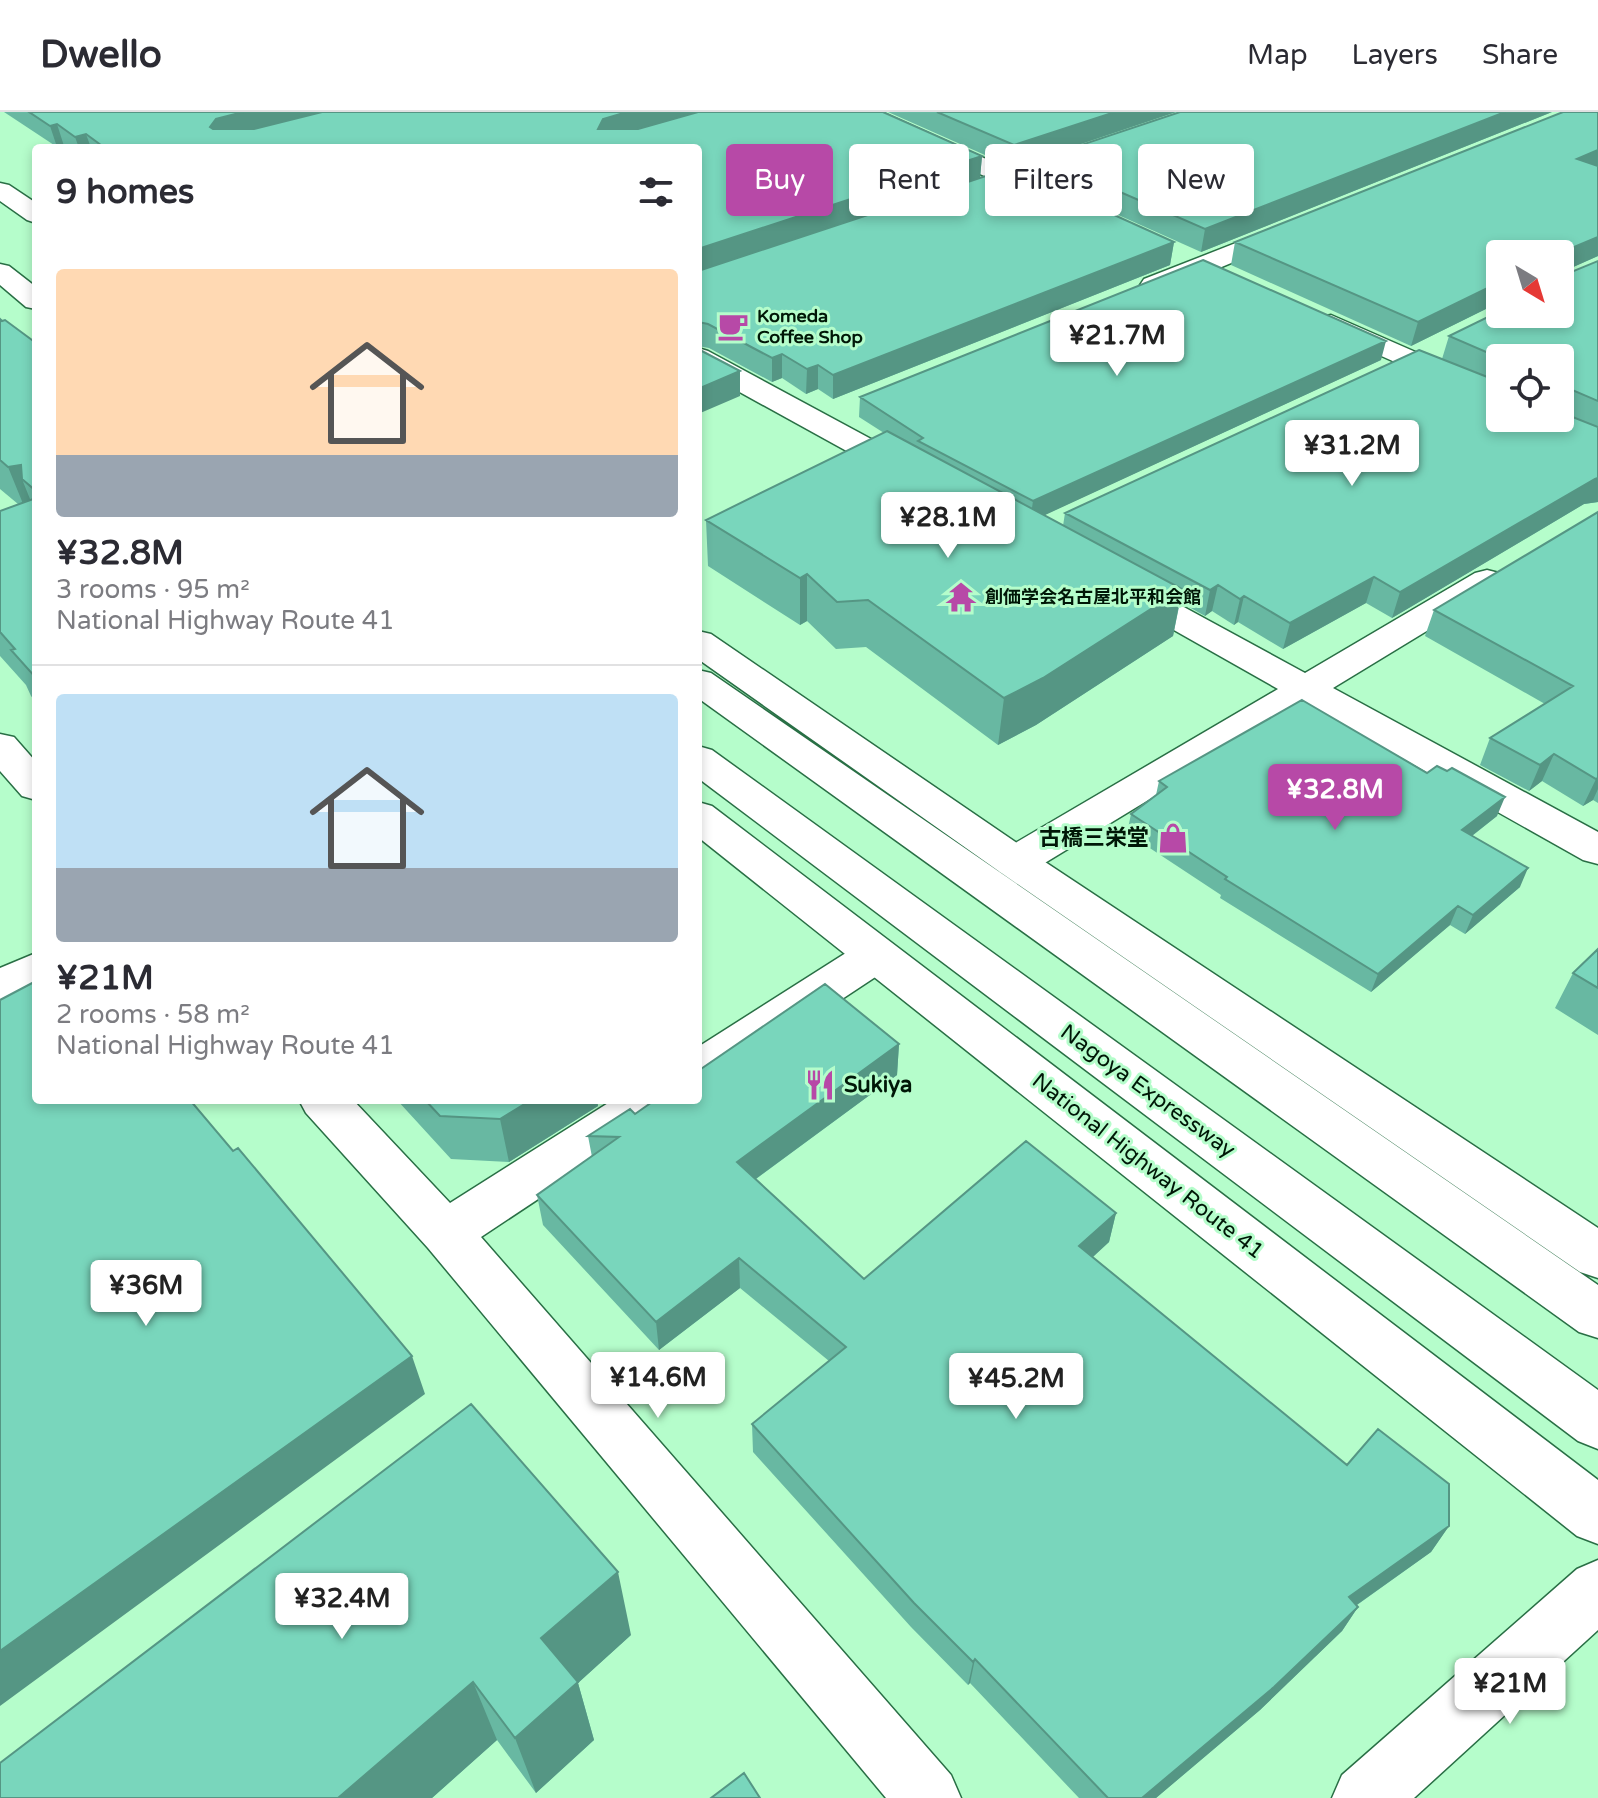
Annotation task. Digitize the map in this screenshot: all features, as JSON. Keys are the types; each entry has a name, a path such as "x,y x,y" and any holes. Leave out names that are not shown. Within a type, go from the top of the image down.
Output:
{"main road":[{"path":"862,112 985,168"},
{"path":"1113,144 1207,112"},
{"path":"0,190 32,212"},
{"path":"1131,294 1303,224"},
{"path":"1175,253 1231,278"},
{"path":"6,262 32,268"},
{"path":"6,262 32,296"},
{"path":"1315,316 1486,394"},
{"path":"1384,373 1452,340"},
{"path":"702,359 828,416 936,486"},
{"path":"1015,862 1518,561"},
{"path":"1099,575 1598,850"},
{"path":"702,645 1015,862 1598,1256"},
{"path":"702,684 1598,1315"},
{"path":"0,746 32,782"},
{"name":"Nagoya Expressway","path":"702,762 1598,1423"},
{"name":"National Highway Route 41","path":"702,819 1598,1516"},
{"path":"702,1067 876,955"},
{"path":"0,988 32,971"},
{"path":"327,1104 446,1233 928,1798"},
{"path":"446,1233 645,1104"},
{"path":"1365,1798 1598,1590"}],"building":[{"path":"29,112 243,112 216,119 210,127 254,129 322,112 627,112 603,119 598,129 638,129 698,112 883,112 955,144 849,144 849,200 833,205 833,144 726,144 726,216 799,216 702,248 702,144 100,144 86,134 75,137 57,124 50,126"},
{"path":"937,112 1115,112 1017,144"},
{"path":"1180,112 1505,112 1254,210 1254,144 1138,144 1138,200 1122,193 1122,144 1084,144"},
{"path":"1563,112 1598,112 1598,150 1577,159 1598,166 1598,237 1574,247 1574,240 1486,240 1486,289 1418,322 1235,242"},
{"path":"969,150 982,156 969,160"},
{"path":"985,176 985,216 1116,216 1174,242 833,375 818,365 807,369 782,354 772,358 702,323 702,270 865,216 969,216 969,182"},
{"path":"1175,216 1238,216 1205,229"},
{"path":"1203,260 1386,341 1033,501 918,441 923,438 860,397"},
{"path":"1598,261 1598,401 1574,391 1574,344 1486,344 1486,352 1449,336 1486,318 1486,328 1574,328 1574,271"},
{"path":"0,319 32,340 32,488 22,479 21,465 8,467 0,460"},
{"path":"1419,350 1486,376 1486,432 1574,432 1574,418 1598,427 1598,478 1400,592 1374,577 1290,623 1244,596 1240,599 1218,585 1210,590 1065,513"},
{"path":"702,351 740,371 702,387"},
{"path":"887,431 1182,589 1043,678 1004,698 868,600 837,602 807,574 800,578 706,520"},
{"path":"32,499 32,674 0,632 0,511"},
{"path":"1598,512 1596,779 1554,754 1540,765 1490,738 1573,686 1434,610"},
{"path":"1302,700 1427,773 1437,766 1447,771 1452,768 1505,797 1462,830 1528,868 1473,915 1458,906 1378,974 1225,879 1227,877 1131,814 1167,787 1159,781"},
{"path":"1598,949 1598,988 1573,973"},
{"path":"32,983 32,1104 193,1104 233,1151 238,1148 412,1356 0,1651 0,1000"},
{"path":"825,984 899,1044 737,1162 864,1279 1026,1141 1116,1213 1079,1246 1347,1465 1378,1429 1449,1484 1449,1526 1349,1597 1358,1607 1274,1687 1142,1798 1108,1798 975,1659 973,1662 914,1603 752,1424 846,1347 739,1258 656,1322 537,1195 619,1137 588,1136 630,1109 635,1114 649,1104 702,1104 702,1068"},
{"path":"429,1104 524,1104 500,1119 440,1116"},
{"path":"471,1404 618,1572 541,1638 578,1682 515,1738 473,1682 338,1798 0,1798 0,1763"},
{"path":"744,1773 760,1798 711,1798"}],"place":[{"name":"Komeda Coffee Shop","path":"733,326"},
{"name":"創価学会名古屋北平和会館","path":"961,597"},
{"name":"古橋三栄堂","path":"1173,838"},
{"name":"Sukiya","path":"820,1085"}]}
